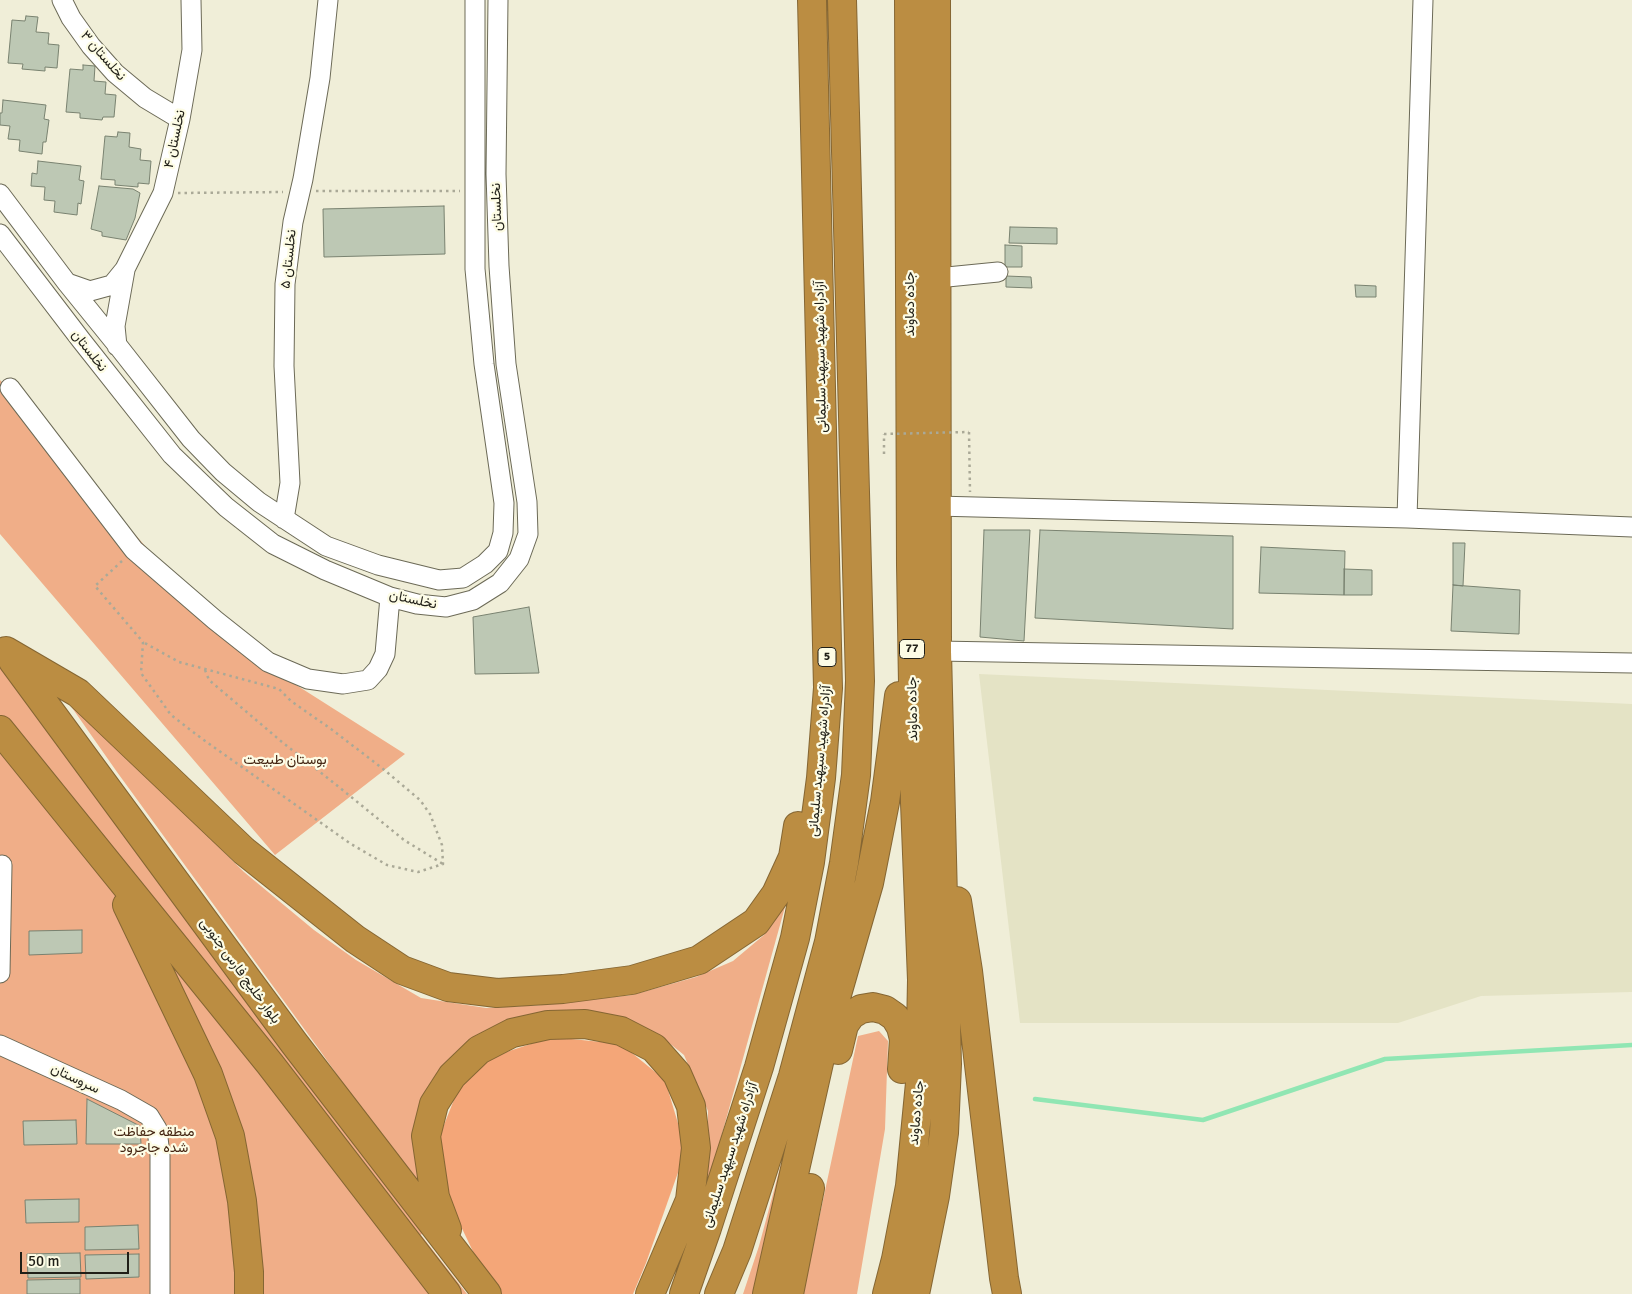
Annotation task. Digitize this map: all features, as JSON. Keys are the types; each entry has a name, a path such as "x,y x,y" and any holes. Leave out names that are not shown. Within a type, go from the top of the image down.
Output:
{"highway":[{"name":"آزادراه شهید سپهبد سلیمانی","path":"684,1294 759,1067 795,938 813,843 821,778 828,688 812,0"},
{"path":"726,1294 737,1252 793,1076 829,942 844,863 856,775 860,681 842,0"},
{"name":"جاده دماوند","path":"888,1294 910,1186 920,1083 922,980 915,803 910,565 909,0"},
{"name":"جاده دماوند","path":"915,1294 935,1196 944,1124 947,1064 937,651 936,0"},
{"path":"767,1294 825,1036 868,883 885,802 897,712 910,565"},
{"path":"3,648 78,693 244,851 355,939 402,970 448,986 497,992 563,989 632,980 699,960 756,922 776,894 793,858 809,766 828,688"},
{"name":"بلوار خلیج فارس جنوبی","path":"3,648 294,1044 487,1294"},
{"path":"0,730 108,866 270,1064 447,1294"},
{"path":"940,791 968,971 1007,1294"},
{"path":"108,866 208,1074 230,1136 242,1201 249,1272 249,1294"},
{"path":"789,1294 844,1025 851,1016 861,1009 873,1008 885,1010 895,1017 902,1028 904,1039 898,1162 883,1294"},
{"path":"456,1254 435,1197 426,1136 434,1104 452,1076 479,1050 512,1033 548,1025 585,1024 622,1031 654,1048 678,1074 691,1106 696,1148 690,1200 650,1294"},
{"path":"663,1294 707,1228"},
{"path":"719,1294 737,1252"}],"street":[{"name":"نخلستان ۳","path":"62,0 71,18 91,46 115,74 145,98 180,119"},
{"name":"نخلستان ۴","path":"125,269 163,193 180,119 192,50 191,0"},
{"name":"نخلستان ۵","path":"284,519 290,483 284,366 286,284 293,222 307,160 319,87 328,0"},
{"name":"نخلستان","path":"0,194 67,283 191,439 222,472 259,502 326,546 378,565 439,580 462,578 485,564 498,551 503,533 504,503 484,364 475,270 475,0"},
{"name":"نخلستان","path":"0,234 172,455 226,508 273,544 325,570 390,597 417,604 446,607 473,600 500,583 519,559 528,534 527,502 506,364 499,266 496,174 498,0"},
{"path":"1407,518 1423,0"},
{"path":"67,283 90,291 112,285 125,269"},
{"path":"98,362 118,346 115,326 125,269"},
{"path":"937,278 998,272"},
{"path":"10,388 134,550 214,620 268,662 308,679 342,684 368,680 378,669 385,654 390,597"},
{"path":"936,506 1407,518 1632,527"},
{"path":"937,651 1632,663"},
{"path":"0,973 2,865"},
{"name":"سروستان","path":"0,1045 121,1100 149,1116 157,1128 160,1155 160,1294"}],"path":[{"path":"884,454 884,434 969,432 970,506"},
{"path":"134,550 95,586 142,642 179,662 279,689 298,707 332,729 420,800 430,814 442,845 443,864"},
{"path":"142,642 141,673 171,715 201,738 351,844 387,865 418,872 443,864"},
{"path":"205,670 209,680 282,742 404,840 443,864"}],"shaded area":[{"path":"979,674 1632,704 1632,992 1481,996 1398,1023 1020,1023"},
{"path":"552,1037 621,1044 665,1080 686,1150 633,1294 501,1294 479,1264 444,1191 440,1135 459,1087 488,1058"}],"green space":[{"name":"بوستان طبیعت","path":"0,380 230,643 405,754 275,855 0,534"},
{"name":"منطقه حفاظت شده جاجرود","path":"0,666 424,1230 421,1235 467,1294 0,1294"},
{"path":"68,702 146,775 244,872 314,930 356,960 421,998 486,1008 542,1005 632,995 696,977 733,961 764,935 790,889 707,1188 708,1111 684,1055 658,1034 623,1020 530,1019 434,1085 434,1212"},
{"path":"879,1031 888,1041 885,1129 857,1294 803,1294 858,1036"},
{"path":"806,1071 759,1294 743,1294 759,1246"}],"building":[{"path":"26,16 38,17 36,32 49,33 48,44 59,45 57,68 45,67 45,71 22,69 23,64 8,63 12,20 25,21"},
{"path":"83,65 95,66 94,81 106,82 105,94 116,95 114,117 103,117 102,120 80,118 80,113 66,112 70,69 83,70"},
{"path":"3,100 46,105 44,119 49,120 42,154 19,151 20,140 8,139 10,126 0,125"},
{"path":"118,132 130,133 129,147 141,149 140,160 151,161 149,184 138,183 138,187 115,185 115,180 101,179 105,136 117,137"},
{"path":"38,161 81,166 79,180 84,181 81,204 78,203 77,215 54,212 55,201 44,200 45,187 31,186 32,173 37,174"},
{"path":"99,186 133,189 140,193 135,218 126,240 102,236 102,232 91,229"},
{"path":"444,206 445,254 324,257 323,209"},
{"path":"1010,227 1057,228 1057,244 1009,243"},
{"path":"1005,245 1022,246 1022,267 1005,267"},
{"path":"1006,276 1031,277 1032,288 1006,287"},
{"path":"1355,285 1376,286 1376,297 1356,297"},
{"path":"984,530 1030,530 1024,641 980,637"},
{"path":"1040,530 1233,536 1233,629 1035,618"},
{"path":"1453,543 1465,543 1463,586 1453,585"},
{"path":"1261,547 1345,551 1344,595 1259,593"},
{"path":"1344,569 1372,570 1372,595 1344,595"},
{"path":"1453,585 1520,590 1519,634 1451,631"},
{"path":"529,607 539,673 475,674 473,617"},
{"path":"82,930 82,953 29,955 29,931"},
{"path":"87,1099 140,1126 141,1144 86,1144"},
{"path":"76,1120 77,1144 24,1145 23,1121"},
{"path":"79,1199 79,1222 26,1223 25,1200"},
{"path":"138,1225 139,1249 85,1250 85,1227"},
{"path":"80,1253 81,1277 28,1278 27,1254"},
{"path":"139,1254 139,1277 86,1279 85,1255"},
{"path":"80,1279 80,1294 27,1294 27,1280"}],"waterway":[{"path":"1035,1099 1203,1120 1385,1059 1632,1045"}]}
